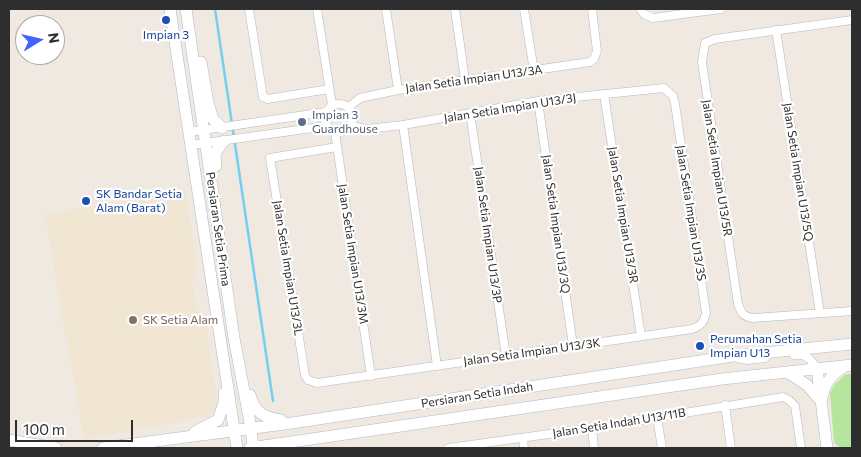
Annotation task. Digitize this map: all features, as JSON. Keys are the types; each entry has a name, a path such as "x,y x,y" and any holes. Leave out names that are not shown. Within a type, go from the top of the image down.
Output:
{"street":[{"name":"Persiaran Setia Prima","path":"170,9 237,448"},
{"name":"Persiaran Setia Prima","path":"186,9 234,338 251,428 252,448"},
{"path":"193,9 208,103 213,119 222,128"},
{"path":"249,9 263,96 268,99 329,89"},
{"path":"317,9 332,105"},
{"path":"386,9 398,90"},
{"path":"455,9 465,80"},
{"path":"524,9 534,70"},
{"name":"Jalan Setia Impian U13/3A","path":"348,107 360,98 398,90 585,64 594,59 598,51 592,9"},
{"path":"642,11 653,18 698,10 721,9"},
{"path":"776,30 852,20"},
{"name":"Jalan Setia Impian U13/5R","path":"776,30 715,38 705,43 702,62 738,304 741,314 748,318 820,313"},
{"name":"Jalan Setia Impian U13/5Q","path":"776,30 820,313"},
{"name":"Jalan Setia Impian U13/3J","path":"351,126 367,129 402,126 538,101 658,88 664,88 669,91"},
{"name":"Jalan Setia Impian U13/3S","path":"669,91 675,104 706,313 705,320 692,328"},
{"name":"Jalan Setia Impian U13/3R","path":"604,94 641,336"},
{"name":"Jalan Setia Impian U13/3Q","path":"538,101 573,346"},
{"path":"340,103 348,107 352,113 353,120 351,126 344,132 334,132 327,126 324,119 326,112 332,105 340,103"},
{"path":"189,132 326,112"},
{"name":"Jalan Setia Impian U13/3P","path":"470,113 506,356"},
{"path":"191,145 327,126"},
{"path":"402,126 437,366"},
{"name":"Jalan Setia Impian U13/3M","path":"334,132 371,376"},
{"path":"219,231 222,208 214,153 224,140"},
{"name":"Jalan Setia Impian U13/3L","path":"337,147 270,158 305,375 308,380 317,383 371,376"},
{"path":"820,313 852,311"},
{"name":"Jalan Setia Impian U13/3K","path":"371,376 692,328"},
{"path":"234,338 254,407 266,418 292,423"},
{"name":"Persiaran Setia Indah","path":"103,448 292,423 733,356 852,344"},
{"path":"733,356 747,360 800,354 809,357 817,368 827,448"},
{"path":"821,402 823,390 828,380 835,372 848,365"},
{"name":"Persiaran Setia Indah","path":"252,448 288,445 712,380 848,365"},
{"path":"186,436 218,420 224,403 224,372"},
{"path":"787,372 807,386 821,402"},
{"name":"Jalan Setia Indah U13/11B","path":"453,448 783,397 795,406 801,448"},
{"path":"725,405 731,448"},
{"path":"657,417 662,448"},
{"path":"592,428 594,448"},
{"path":"523,438 524,448"},
{"path":"9,440 56,448"}],"shaded area":[{"name":"SK Setia Alam","path":"185,190 197,263 193,280 194,298 199,314 206,325 217,405 208,416 84,439 45,215"}],"green space":[{"path":"846,374 852,374 852,448 841,448 834,443 830,393 835,384"}],"waterway":[{"path":"215,9 273,401"}],"place":[{"name":"Impian 3","path":"166,20"},
{"name":"Impian 3 Guardhouse","path":"302,122"},
{"name":"SK Bandar Setia Alam (Barat)","path":"86,201"},
{"name":"SK Setia Alam","path":"133,320"},
{"name":"Perumahan Setia Impian U13","path":"700,346"}]}
